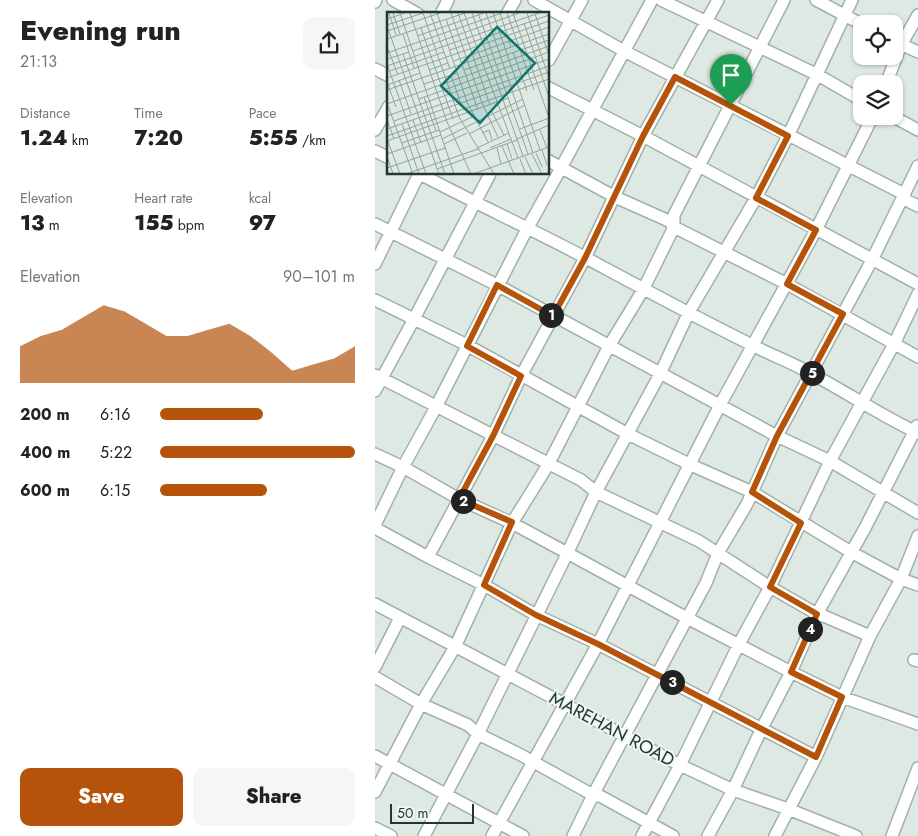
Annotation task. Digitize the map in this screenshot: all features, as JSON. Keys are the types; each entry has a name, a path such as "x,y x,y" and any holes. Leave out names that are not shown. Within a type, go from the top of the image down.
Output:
{"street":[{"path":"393,0 414,12"},
{"path":"442,12 448,0"},
{"path":"508,12 515,0"},
{"path":"534,0 624,51 904,194 906,200 918,206"},
{"path":"550,58 582,0"},
{"path":"652,0 497,285 436,408 403,467 375,526 536,615 598,644 816,757"},
{"path":"661,0 818,75 853,95"},
{"path":"428,557 493,436 521,376 585,258 643,136 718,0"},
{"path":"375,792 421,704 455,647 512,522 548,465 609,346 643,290 673,227 674,215 784,0"},
{"path":"816,0 853,20"},
{"path":"424,836 478,734 596,492 660,374 689,312 756,198 788,136 852,0"},
{"path":"903,36 918,15"},
{"path":"903,45 918,52"},
{"path":"375,69 387,75"},
{"path":"550,89 643,136 918,284"},
{"path":"375,130 387,109"},
{"path":"903,122 918,130"},
{"path":"492,836 629,586 720,405 816,230 869,125"},
{"path":"375,151 387,157"},
{"path":"550,162 615,197 669,221 673,227 787,284 918,357"},
{"path":"573,836 593,795 659,675 706,583 718,553 747,504 777,436 872,260 918,166"},
{"path":"375,264 419,175"},
{"path":"422,175 585,258 643,290 812,374 861,403 917,430 817,614 791,672 733,790 708,836"},
{"path":"375,391 378,376 414,319 489,175"},
{"path":"375,224 497,285 660,374 830,462 918,513"},
{"path":"642,836 680,765 739,644 770,587 830,462 894,344 918,294"},
{"path":"375,300 467,346 628,434 752,492 851,552 901,579 918,585"},
{"path":"378,376 436,408 581,480 596,492 699,541 770,587 817,614 871,636"},
{"path":"375,454 403,467 459,499 512,522 567,554 791,672 842,697 918,724"},
{"path":"775,836 816,757 871,636 901,579 918,536"},
{"name":"MAREHAN ROAD","path":"375,604 680,765 733,790 788,809 830,832 856,836"},
{"path":"375,667 400,618"},
{"path":"375,677 421,704 468,725 478,734 593,795 600,796 673,836"},
{"path":"375,756 523,836"},
{"path":"892,836 918,768"},
{"path":"375,828 391,836"}],"route":[{"path":"675,77 731,105 788,136 756,198 816,230 787,284 843,314 777,436 752,492 801,523 770,587 817,614 791,672 842,697 816,757 598,644 536,615 484,585 512,522 459,499 493,436 521,376 467,346 497,285 553,316 585,258 643,136 675,77"}]}
